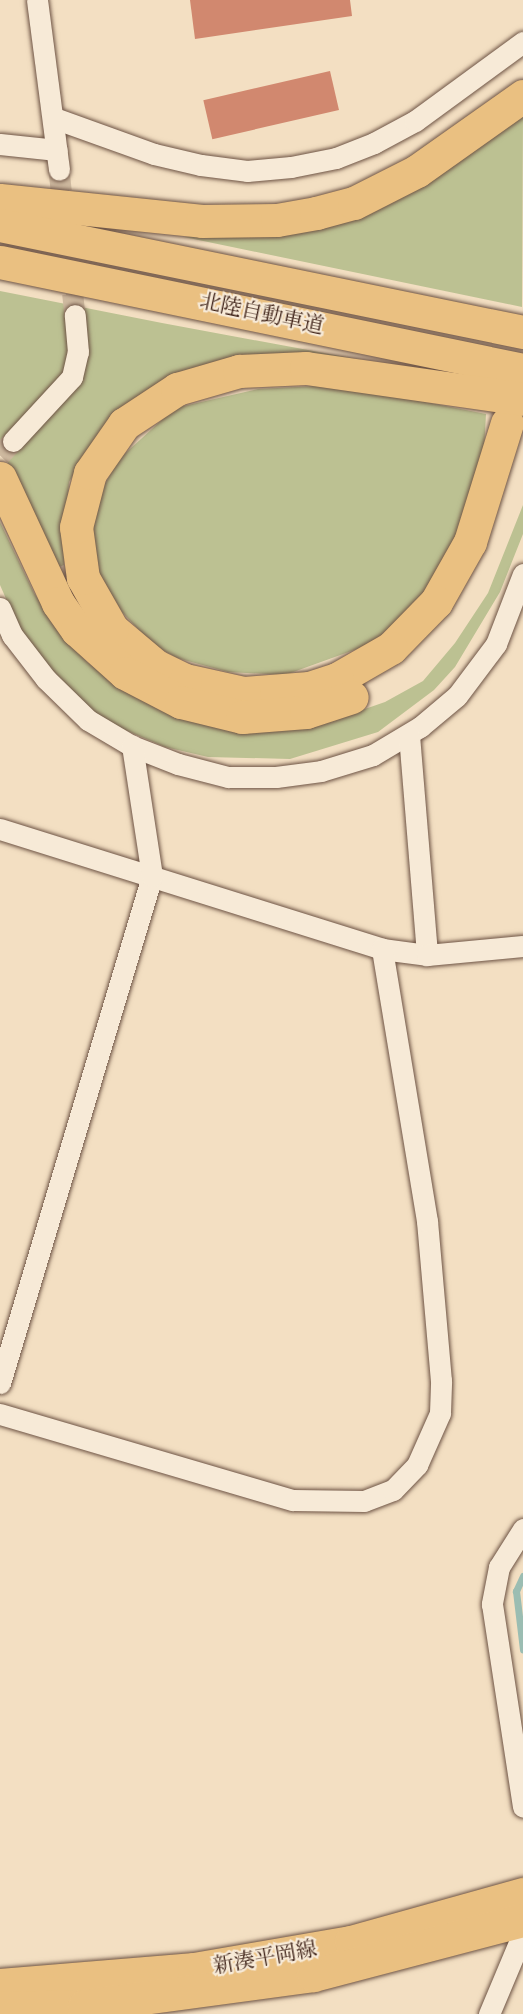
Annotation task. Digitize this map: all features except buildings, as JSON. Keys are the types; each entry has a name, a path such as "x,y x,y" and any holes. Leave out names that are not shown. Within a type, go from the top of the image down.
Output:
{"main road":[{"path":"0,200 202,221 277,220 316,213 354,203 417,171 523,96"},
{"name":"北陸自動車道","path":"0,225 523,332"},
{"name":"北陸自動車道","path":"0,262 523,370"},
{"path":"306,368 518,421 470,542 442,592 391,648 337,679 274,693 244,693 186,680 156,666 118,636 95,605 83,578 76,527 90,473 124,423 177,389 238,371 306,368"},
{"path":"0,478 47,585 99,652 134,679 181,702 242,717 273,717 306,712 364,692 394,674 442,630 490,550 518,421"},
{"name":"新湊平岡線","path":"0,1985 194,1969 273,1956 351,1942 523,1894"},
{"name":"新湊平岡線","path":"0,2008 142,2000 313,1975 523,1920"}],"street":[{"path":"0,144 58,160 38,0"},
{"path":"54,118 154,154 201,165 247,171 291,166 336,158 374,143 415,121 523,42"},
{"path":"13,441 72,377 78,352 75,315"},
{"path":"0,608 12,635 45,680 88,720 132,746 228,777 276,777 321,771 373,755 409,735 457,696 496,644 523,574"},
{"path":"409,735 427,955"},
{"path":"0,1383 152,876 132,746"},
{"path":"0,830 382,949 427,955 523,946"},
{"path":"0,1414 293,1500 364,1501 393,1490 417,1465 440,1413 441,1381 427,1221 382,949"},
{"path":"523,1529 499,1566 492,1604 523,1807"},
{"path":"489,2014 523,1933"}],"green space":[{"path":"523,115 522,307 184,237 279,231"},
{"path":"0,291 362,360 268,359 101,429 69,482 64,565 57,568 0,446"},
{"path":"316,386 385,394 486,414 484,450 457,538 429,588 406,616 368,645 285,675 228,672 177,658 152,644 122,612 100,575 91,529 97,498 119,459 175,408 258,389"},
{"path":"523,505 523,534 500,592 455,667 434,690 378,732 290,759 208,757 165,747 111,724 84,706 52,674 18,626 0,585 0,522 34,593 60,632 87,662 129,693 336,719 385,702 423,681 455,643 488,593"}],"waterway":[{"path":"523,1576 516,1591 523,1650"}],"tunnel":[{"path":"59,170 75,315"},
{"path":"0,455 13,441"}]}
